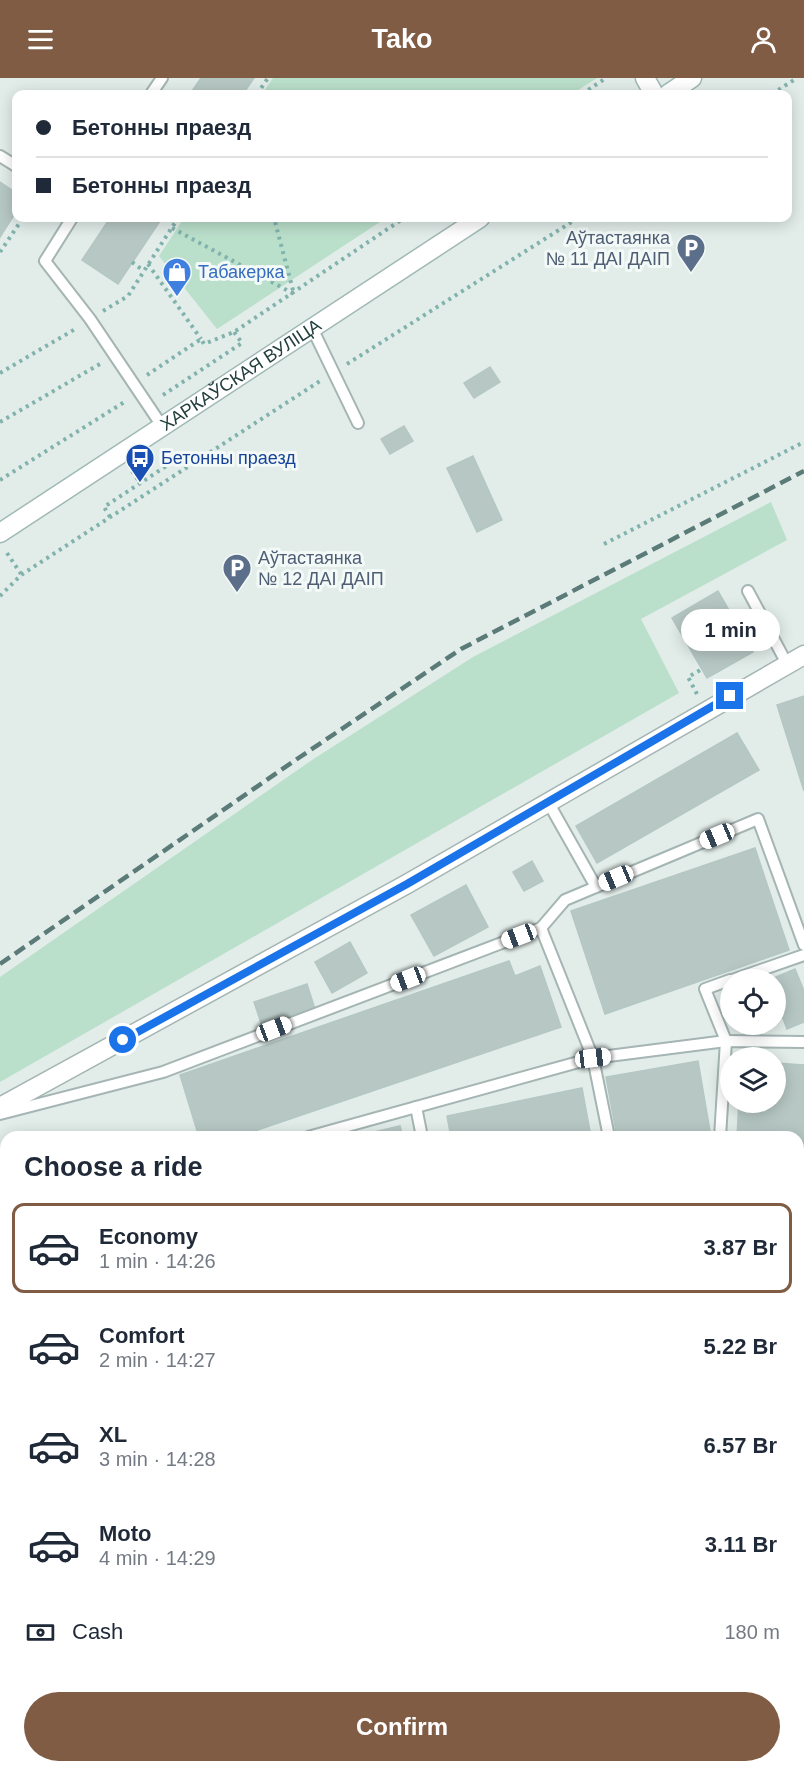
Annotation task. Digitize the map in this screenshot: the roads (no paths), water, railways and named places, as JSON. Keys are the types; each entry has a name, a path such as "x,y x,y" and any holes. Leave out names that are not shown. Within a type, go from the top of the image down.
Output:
{"street":[{"path":"674,90 692,78"},
{"name":"ХАРКАЎСКАЯ ВУЛІЦА","path":"0,533 474,222"},
{"path":"0,1107 407,884 804,655"}],"lane":[{"path":"69,222 45,261 90,320 162,426"},
{"path":"312,328 358,423"},
{"path":"748,591 787,664"},
{"path":"548,802 596,887"},
{"path":"0,1114 163,1071 541,928 565,900 758,819 804,945"},
{"path":"541,928 593,1058 608,1131"},
{"path":"763,969 804,955"},
{"path":"720,984 705,989 720,1026"},
{"path":"720,1131 726,1041 724,1035"},
{"path":"330,1131 593,1058 726,1041 804,1042"},
{"path":"416,1107 421,1131"}],"railway":[{"path":"0,964 461,649 804,471"}],"place":[{"name":"Аўтастаянка № 11 ДАІ ДАІП","path":"691,274"},
{"name":"Табакерка","path":"177,298"},
{"name":"Бетонны праезд","path":"140,484"},
{"name":"Аўтастаянка № 12 ДАІ ДАІП","path":"237,594"}]}
